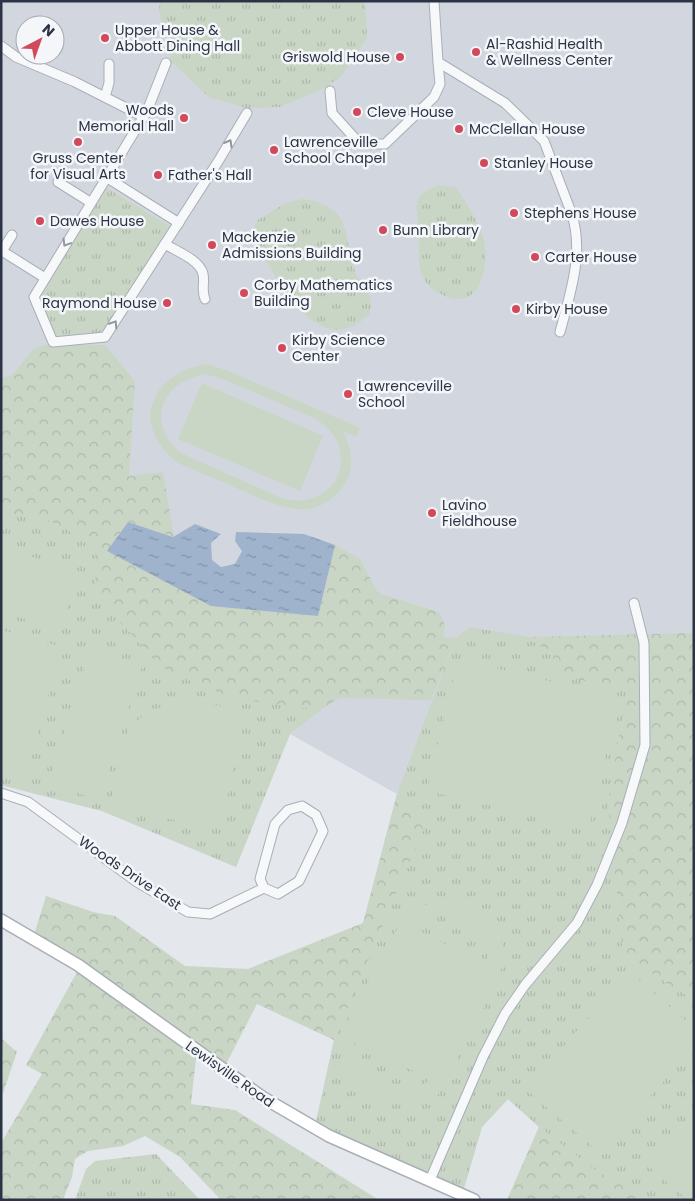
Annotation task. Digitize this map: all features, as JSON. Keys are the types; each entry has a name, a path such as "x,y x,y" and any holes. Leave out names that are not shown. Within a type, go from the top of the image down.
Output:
{"street":[{"path":"330,91 332,113 360,144 385,144 434,97 440,84 434,1"},
{"path":"1,46 16,57 75,82 144,117"},
{"path":"438,62 505,103 544,141 575,223 576,274 560,332"},
{"path":"105,97 109,83 109,64"},
{"path":"166,64 144,117 90,202 34,297 53,342 105,337 247,113"},
{"path":"106,177 179,223"},
{"path":"58,182 90,202"},
{"path":"12,235 2,251 45,278"},
{"path":"165,244 199,266 203,275 202,293 205,299"},
{"path":"430,1180 482,1057 505,1014 525,985 577,923 597,885 622,823 645,745 644,643 634,603"},
{"name":"Woods Drive East","path":"1,793 28,802 137,882 188,912 210,914 264,888 278,894 299,881 323,831 316,816 302,806 288,810 275,824 260,879 264,888"},
{"name":"Lewisville Road","path":"1,920 78,965 276,1106 329,1136 474,1200"}],"shaded area":[{"name":"Lawrenceville School","path":"1,1 694,1 694,1200 507,1200 539,1127 508,1099 482,1127 462,1195 315,1126 334,1040 376,936 363,923 397,794 290,734 236,867 102,811 1,785"}],"green space":[{"path":"160,1 365,1 367,38 343,74 327,87 280,107 247,108 208,97 171,61 159,10"},
{"path":"438,185 456,187 476,220 484,240 485,264 483,275 479,286 472,294 464,298 454,299 434,290 427,284 421,273 417,206 420,197 424,193"},
{"path":"104,186 171,227 103,334 55,338 38,297"},
{"path":"302,199 330,208 338,215 343,224 355,271 371,301 370,314 350,327 332,329 315,323 286,292 252,237 256,221 286,203"},
{"path":"53,342 64,345 105,345 135,381 129,476 163,472 174,537 128,522 107,551 318,616 335,545 360,559 378,593 439,612 445,625 443,637 456,638 431,700 339,698 321,710 234,699 167,671 95,596 96,545 46,519 1,514 1,378 13,375 32,350"},
{"path":"205,364 226,370 360,428 356,437 343,431 351,458 350,472 344,485 333,498 321,505 308,509 295,509 268,502 178,463 163,449 154,433 151,418 152,404 159,390 170,379 186,370","holes":["205,374 223,379 316,419 331,432 340,448 341,462 336,480 324,493 307,500 285,499 183,454 171,443 164,430 161,418 162,406 168,395 177,386"]},
{"path":"202,383 323,436 300,491 178,439"},
{"path":"1,514 46,519 97,545 95,596 234,699 321,710 290,734 236,867 102,811 1,785"},
{"path":"1,548 78,570 61,629 1,612"},
{"path":"470,627 528,637 553,655 554,674 627,690 608,802 623,955 694,1000 694,1200 646,1200 594,1170 539,1127 508,1099 482,1127 462,1195 315,1126 334,1040 424,829 397,794 456,638"},
{"path":"1,630 62,647 26,775 1,768"},
{"path":"694,633 694,1000 623,955 608,802 627,690 553,674 553,655 528,637"},
{"path":"90,650 142,666 100,800 48,784"},
{"path":"458,659 619,698 589,828 427,791"},
{"path":"179,700 221,706 243,715 221,828 112,809 118,757 128,732 146,714"},
{"path":"397,794 424,829 334,1040 257,1004 223,1070 34,935 46,896 93,912 115,916 185,966 248,969 363,923"},
{"path":"413,899 425,905 439,901 464,904 482,914 496,930 503,948 503,963 499,977 432,1106 419,1103 390,1103 366,1094 359,1089 348,1075 344,1067 341,1048 335,1045","holes":["444,915 464,920 478,930 486,946 488,966 414,928 424,920","355,1041 430,1080 411,1089 401,1090 381,1087 372,1082 359,1065"]},
{"path":"77,972 196,1058 191,1104 235,1110 379,1200 221,1200 180,1157 145,1136 123,1146 88,1151 75,1159 72,1177 63,1200 1,1200 1,1143 42,1074 26,1065"},
{"path":"629,972 694,1028 694,1047 600,1153 529,1092 528,1086"},
{"path":"1,1038 17,1052 1,1099"},
{"path":"694,1111 694,1200 688,1200 648,1166"},
{"path":"539,1127 594,1169 646,1200 507,1200"},
{"path":"156,1154 200,1200 75,1200 86,1169 95,1161"}],"water":[{"path":"128,522 173,537 195,524 221,534 211,543 212,560 221,567 235,564 242,551 235,541 236,532 304,534 335,545 318,616 211,606 107,551"}],"place":[{"name":"Upper House & Abbott Dining Hall","path":"105,38"},
{"name":"Al-Rashid Health & Wellness Center","path":"476,52"},
{"name":"Griswold House","path":"400,57"},
{"name":"Cleve House","path":"357,112"},
{"name":"Woods Memorial Hall","path":"184,118"},
{"name":"McClellan House","path":"459,129"},
{"name":"Gruss Center for Visual Arts","path":"78,142"},
{"name":"Lawrenceville School Chapel","path":"274,150"},
{"name":"Stanley House","path":"484,163"},
{"name":"Father's Hall","path":"158,175"},
{"name":"Stephens House","path":"514,213"},
{"name":"Dawes House","path":"40,221"},
{"name":"Bunn Library","path":"383,230"},
{"name":"Mackenzie Admissions Building","path":"212,245"},
{"name":"Carter House","path":"535,257"},
{"name":"Corby Mathematics Building","path":"244,293"},
{"name":"Raymond House","path":"167,303"},
{"name":"Kirby House","path":"516,309"},
{"name":"Kirby Science Center","path":"282,348"},
{"name":"Lawrenceville School","path":"348,394"},
{"name":"Lavino Fieldhouse","path":"432,513"}]}
